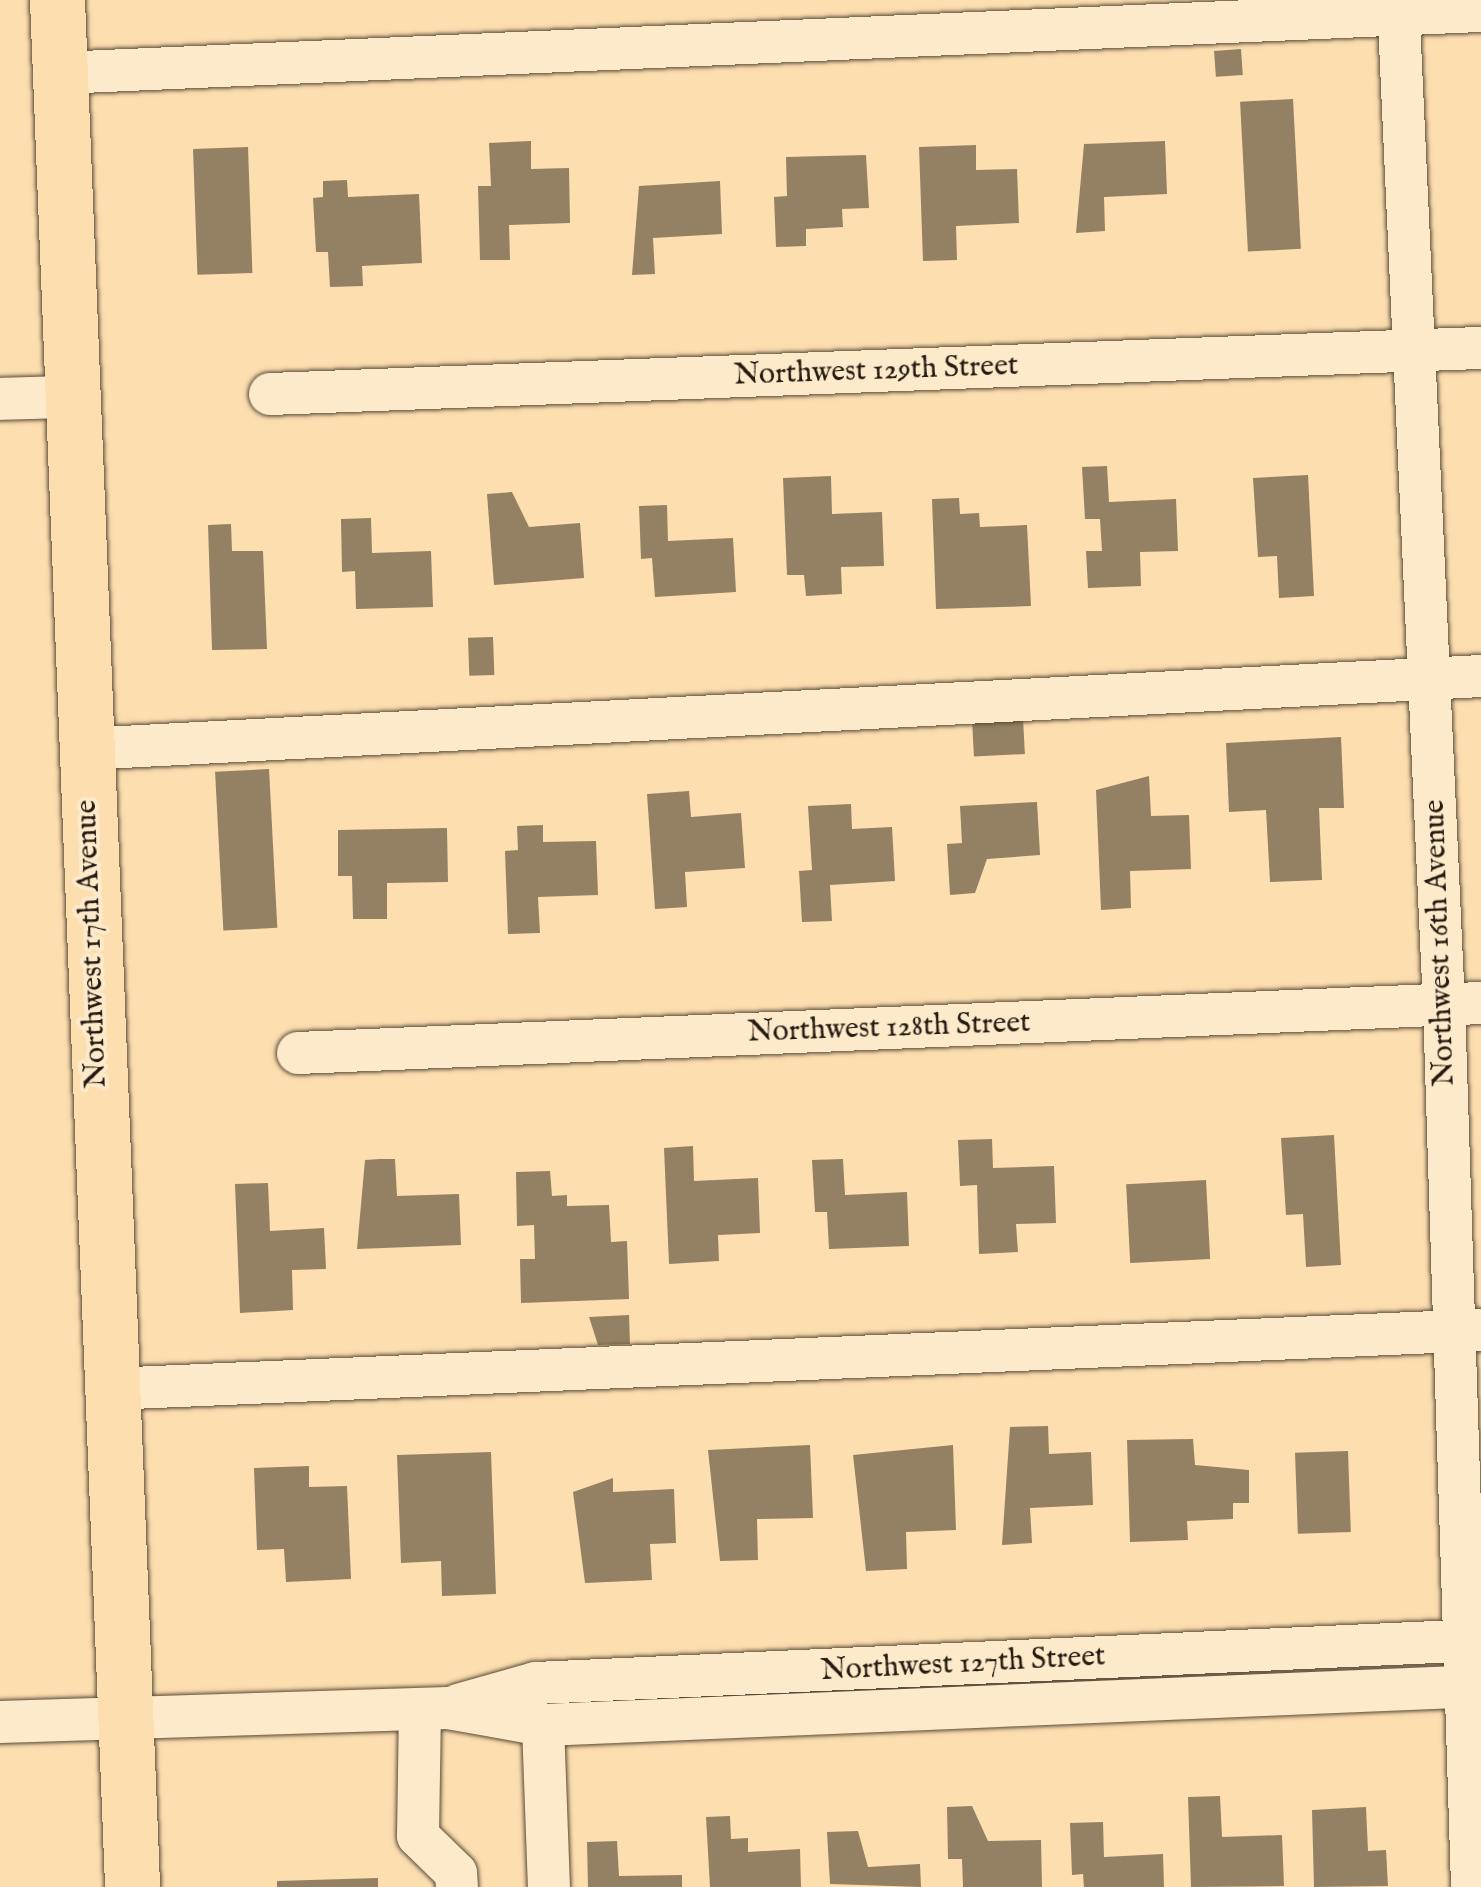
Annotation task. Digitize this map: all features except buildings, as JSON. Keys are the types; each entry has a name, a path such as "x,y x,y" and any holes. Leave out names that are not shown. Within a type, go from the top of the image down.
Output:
{"main road":[{"name":"Northwest 17th Avenue","path":"57,0 120,1718 132,1887"}],"street":[{"path":"59,73 1398,7 1481,11"},
{"name":"Northwest 16th Avenue","path":"1398,7 1428,678 1462,1004 1472,1887"},
{"name":"Northwest 129th Street","path":"270,394 1481,348"},
{"path":"0,398 69,397"},
{"path":"84,749 1481,676"},
{"name":"Northwest 128th Street","path":"298,1054 1462,1004"},
{"path":"108,1389 1467,1331"},
{"name":"Northwest 127th Street","path":"434,1708 536,1683 1472,1640"},
{"name":"Northwest 127th Street","path":"0,1722 434,1708 543,1724 1472,1686"},
{"path":"434,1708 418,1836 456,1873 457,1887"},
{"path":"543,1724 549,1887"}]}
